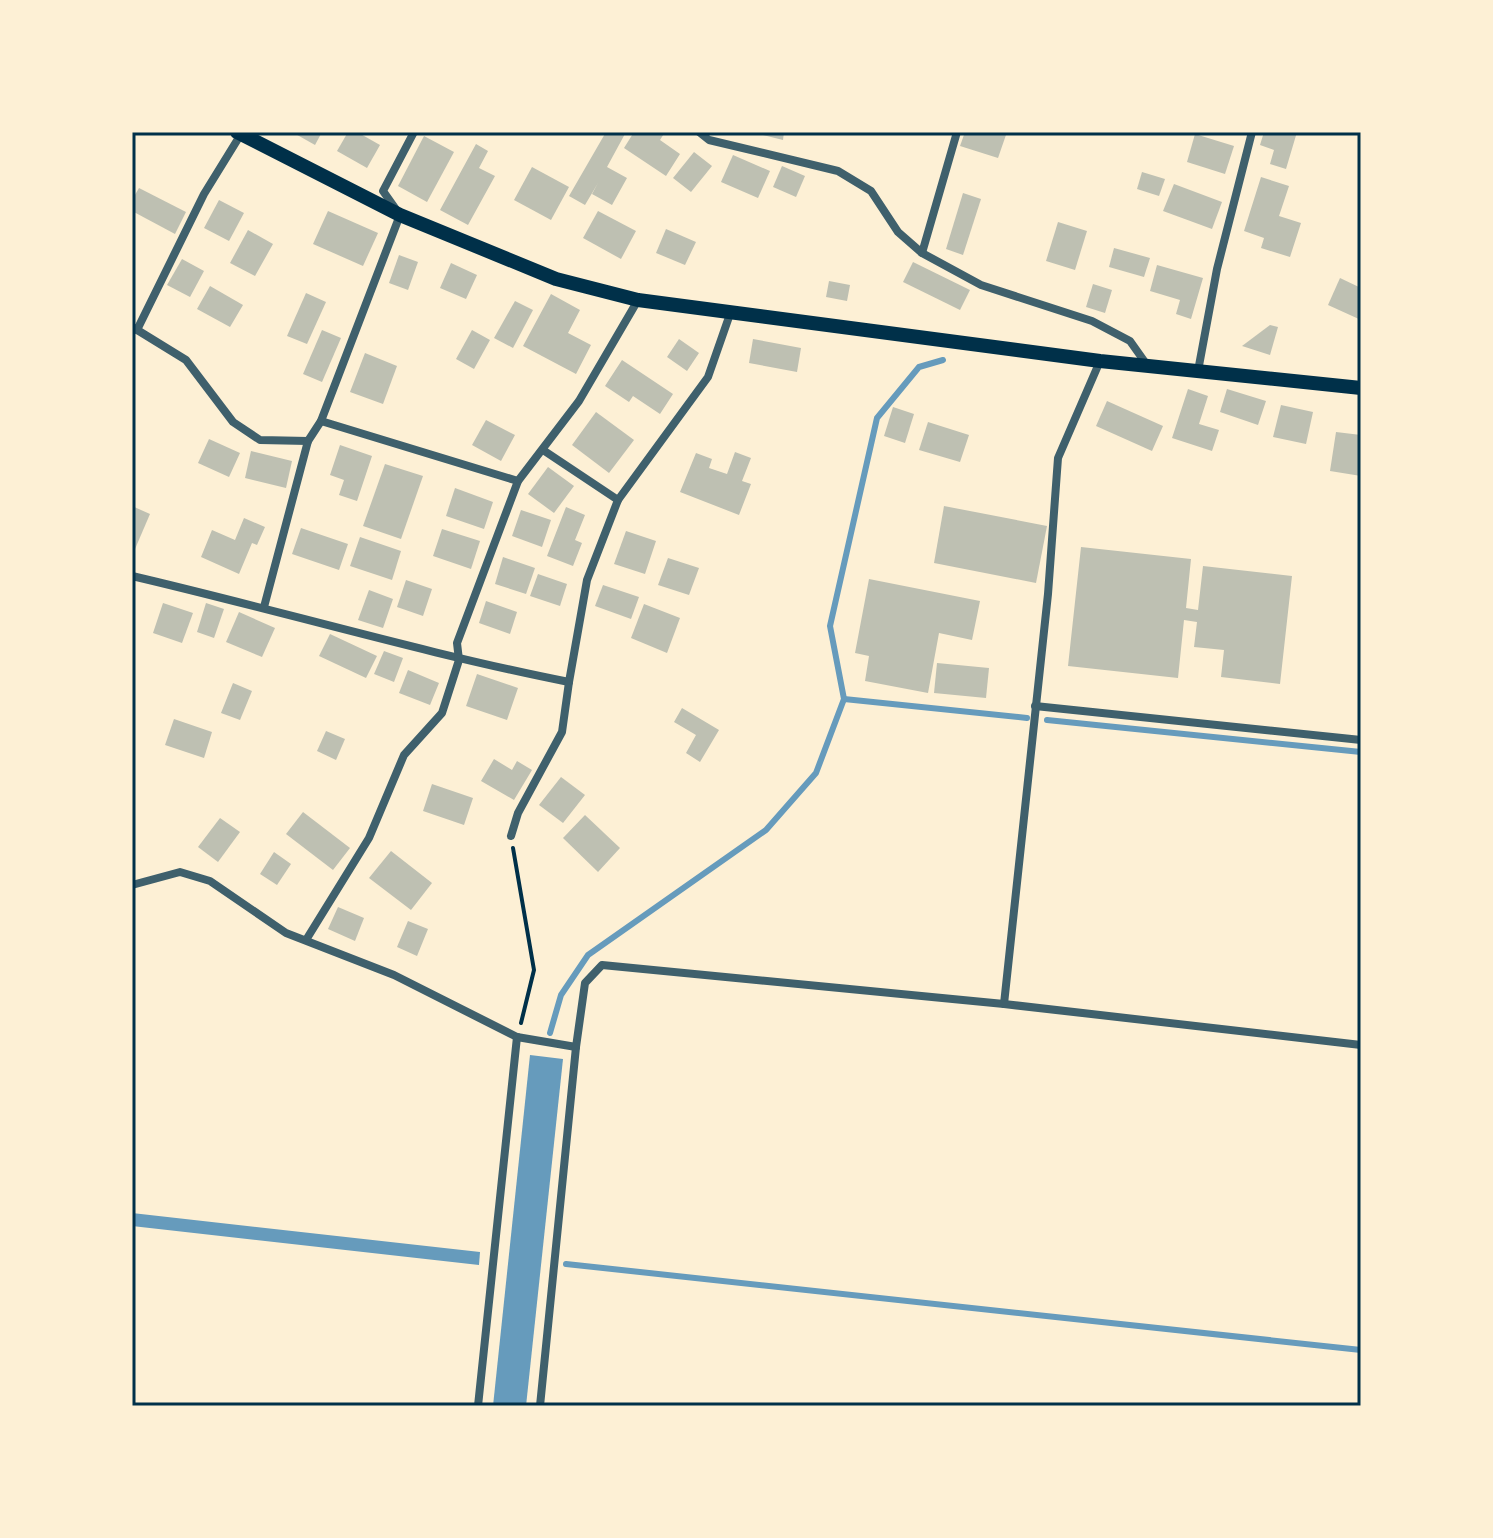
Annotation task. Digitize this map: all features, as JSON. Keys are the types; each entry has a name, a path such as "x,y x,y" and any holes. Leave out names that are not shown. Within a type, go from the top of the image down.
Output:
{"main road":[{"path":"239,133 400,215 556,279 638,300 1100,361 1361,388"}],"street":[{"path":"264,607 308,441 321,421 400,215 383,191 414,132"},
{"path":"699,132 709,140 838,171 871,191 898,232 922,253 981,285 1092,321 1130,341 1147,366"},
{"path":"922,253 957,132"},
{"path":"1198,371 1217,269 1252,132"},
{"path":"239,133 134,328 186,360 233,422 260,440 308,441"},
{"path":"306,940 369,838 404,755 442,713 459,660 457,643 518,481 579,401 638,300"},
{"path":"511,836 518,813 562,732 587,580 618,500 708,377 730,314"},
{"path":"1004,1004 1058,458 1100,361"},
{"path":"321,421 518,481"},
{"path":"543,450 618,500"},
{"path":"132,576 264,607 459,660 569,682"},
{"path":"1035,706 1361,740"},
{"path":"132,885 180,872 210,881 286,933 394,975 517,1037 576,1047"},
{"path":"540,1406 576,1047 585,983 602,965 1004,1004 1361,1045"},
{"path":"478,1406 517,1037"}],"path":[{"path":"511,836 534,970 517,1037"}],"water":[{"path":"530,1055 563,1059 526,1406 493,1406"},
{"path":"132,1213 480,1252 479,1265 132,1226"}],"building":[{"path":"292,132 322,132 315,145"},
{"path":"348,132 357,132 380,145 367,168 337,151"},
{"path":"606,132 626,132 607,167 627,178 612,205 592,194 598,183 585,205 569,196"},
{"path":"634,132 665,132 660,140 680,154 666,176 624,148"},
{"path":"751,132 784,132 783,140"},
{"path":"965,132 1007,132 998,158 960,146"},
{"path":"1264,132 1297,132 1286,169 1270,164 1274,150 1260,145"},
{"path":"1195,134 1234,146 1225,174 1187,162"},
{"path":"424,136 454,152 427,202 398,186"},
{"path":"476,144 488,151 479,168 495,176 468,225 440,210"},
{"path":"694,152 712,166 691,192 673,178"},
{"path":"733,155 770,171 758,198 721,182"},
{"path":"782,166 805,176 796,197 773,187"},
{"path":"532,167 569,187 551,220 514,200"},
{"path":"1142,172 1165,179 1159,196 1137,189"},
{"path":"1261,177 1289,186 1279,216 1301,223 1290,257 1261,248 1264,238 1244,231"},
{"path":"1174,184 1222,202 1212,229 1163,211"},
{"path":"139,188 186,212 175,234 132,211 132,200"},
{"path":"963,193 981,199 963,255 946,249"},
{"path":"219,200 244,213 229,241 204,228"},
{"path":"328,211 378,233 363,266 313,244"},
{"path":"598,211 636,231 621,259 583,238"},
{"path":"1058,222 1087,231 1075,270 1046,261"},
{"path":"666,229 696,242 685,265 656,253"},
{"path":"248,230 273,244 255,276 230,263"},
{"path":"1114,248 1150,258 1144,277 1109,267"},
{"path":"399,255 418,262 408,290 389,283"},
{"path":"182,259 204,271 190,297 167,285"},
{"path":"913,262 970,290 960,310 903,282"},
{"path":"451,263 477,275 466,299 440,288"},
{"path":"1157,265 1203,278 1191,319 1176,314 1180,300 1150,291"},
{"path":"1340,278 1361,288 1361,320 1328,305"},
{"path":"829,281 850,285 847,301 826,297"},
{"path":"1093,284 1112,290 1105,313 1086,307"},
{"path":"210,286 243,305 230,327 197,309"},
{"path":"306,293 326,302 307,344 287,336"},
{"path":"551,294 580,310 568,333 591,345 576,374 523,346"},
{"path":"515,301 533,310 513,348 494,338"},
{"path":"1270,325 1278,327 1270,355 1242,346"},
{"path":"322,330 341,338 322,382 303,374"},
{"path":"472,330 490,340 474,369 456,359"},
{"path":"679,339 699,353 687,371 667,357"},
{"path":"753,339 801,348 797,372 749,363"},
{"path":"365,353 397,366 383,404 350,392"},
{"path":"622,360 673,394 660,414 633,396 629,402 605,386"},
{"path":"1188,389 1208,396 1199,424 1219,430 1212,451 1172,438"},
{"path":"1227,389 1266,401 1258,425 1220,412"},
{"path":"1107,401 1163,426 1152,451 1096,426"},
{"path":"1281,405 1313,412 1306,444 1273,437"},
{"path":"893,407 914,414 905,443 884,436"},
{"path":"596,412 634,440 609,473 572,445"},
{"path":"486,420 515,435 501,461 472,445"},
{"path":"928,422 969,435 960,462 919,450"},
{"path":"1336,432 1361,435 1361,476 1330,471"},
{"path":"209,439 240,453 229,477 198,463"},
{"path":"340,445 372,456 357,501 339,495 344,480 330,475"},
{"path":"251,451 292,461 286,488 245,478"},
{"path":"735,452 751,458 742,481 751,484 739,515 680,492 696,453 712,459 709,468 727,474"},
{"path":"385,464 423,476 401,539 363,526"},
{"path":"548,467 574,486 554,513 528,494"},
{"path":"455,488 493,502 484,529 446,516"},
{"path":"132,506 150,514 132,556"},
{"path":"944,506 1047,526 1036,583 934,563"},
{"path":"566,507 585,515 575,540 582,543 573,566 547,556"},
{"path":"521,510 551,520 542,547 512,536"},
{"path":"244,518 265,527 257,545 252,543 239,574 201,557 212,530 235,540"},
{"path":"301,528 348,544 339,570 292,554"},
{"path":"442,529 480,541 471,569 433,556"},
{"path":"626,531 656,541 645,574 614,564"},
{"path":"360,537 401,551 392,580 350,566"},
{"path":"1081,547 1191,559 1186,608 1198,610 1203,566 1292,576 1280,684 1221,677 1224,650 1194,647 1197,622 1184,620 1178,678 1068,666"},
{"path":"503,557 535,568 526,594 495,584"},
{"path":"668,558 699,568 689,595 658,585"},
{"path":"538,574 567,584 560,606 530,596"},
{"path":"869,579 980,601 972,640 939,633 928,693 865,681 869,656 855,653"},
{"path":"406,580 432,589 423,616 397,607"},
{"path":"603,585 639,597 631,619 595,606"},
{"path":"369,590 393,599 383,628 358,620"},
{"path":"486,601 517,612 510,634 479,623"},
{"path":"163,603 193,613 182,643 153,633"},
{"path":"206,603 224,609 214,638 197,632"},
{"path":"644,604 680,618 667,653 631,638"},
{"path":"239,612 275,628 262,657 226,642"},
{"path":"330,634 377,656 366,678 319,656"},
{"path":"384,651 403,658 394,682 374,674"},
{"path":"937,663 989,668 986,698 934,693"},
{"path":"408,670 439,683 430,705 399,693"},
{"path":"477,674 518,688 507,720 466,706"},
{"path":"233,683 252,691 240,720 221,713"},
{"path":"682,708 719,730 700,762 686,753 696,735 674,722"},
{"path":"174,719 212,732 204,758 165,745"},
{"path":"326,731 345,739 336,760 317,751"},
{"path":"494,759 512,770 517,761 532,770 514,800 481,781"},
{"path":"561,777 585,795 563,823 539,805"},
{"path":"432,784 473,798 464,825 423,811"},
{"path":"303,812 350,848 333,870 286,834"},
{"path":"585,815 620,848 598,872 563,838"},
{"path":"220,818 240,832 218,862 198,847"},
{"path":"391,851 432,883 411,910 369,878"},
{"path":"274,852 291,864 277,885 260,874"},
{"path":"338,907 364,918 355,941 328,929"},
{"path":"408,921 428,929 417,956 397,947"}],"waterway":[{"path":"550,1033 561,995 588,955 766,830 816,773 844,699 830,626 877,418 919,367 943,360"},
{"path":"844,699 1027,718"},
{"path":"1047,720 1361,752"},
{"path":"566,1264 1361,1350"}]}
